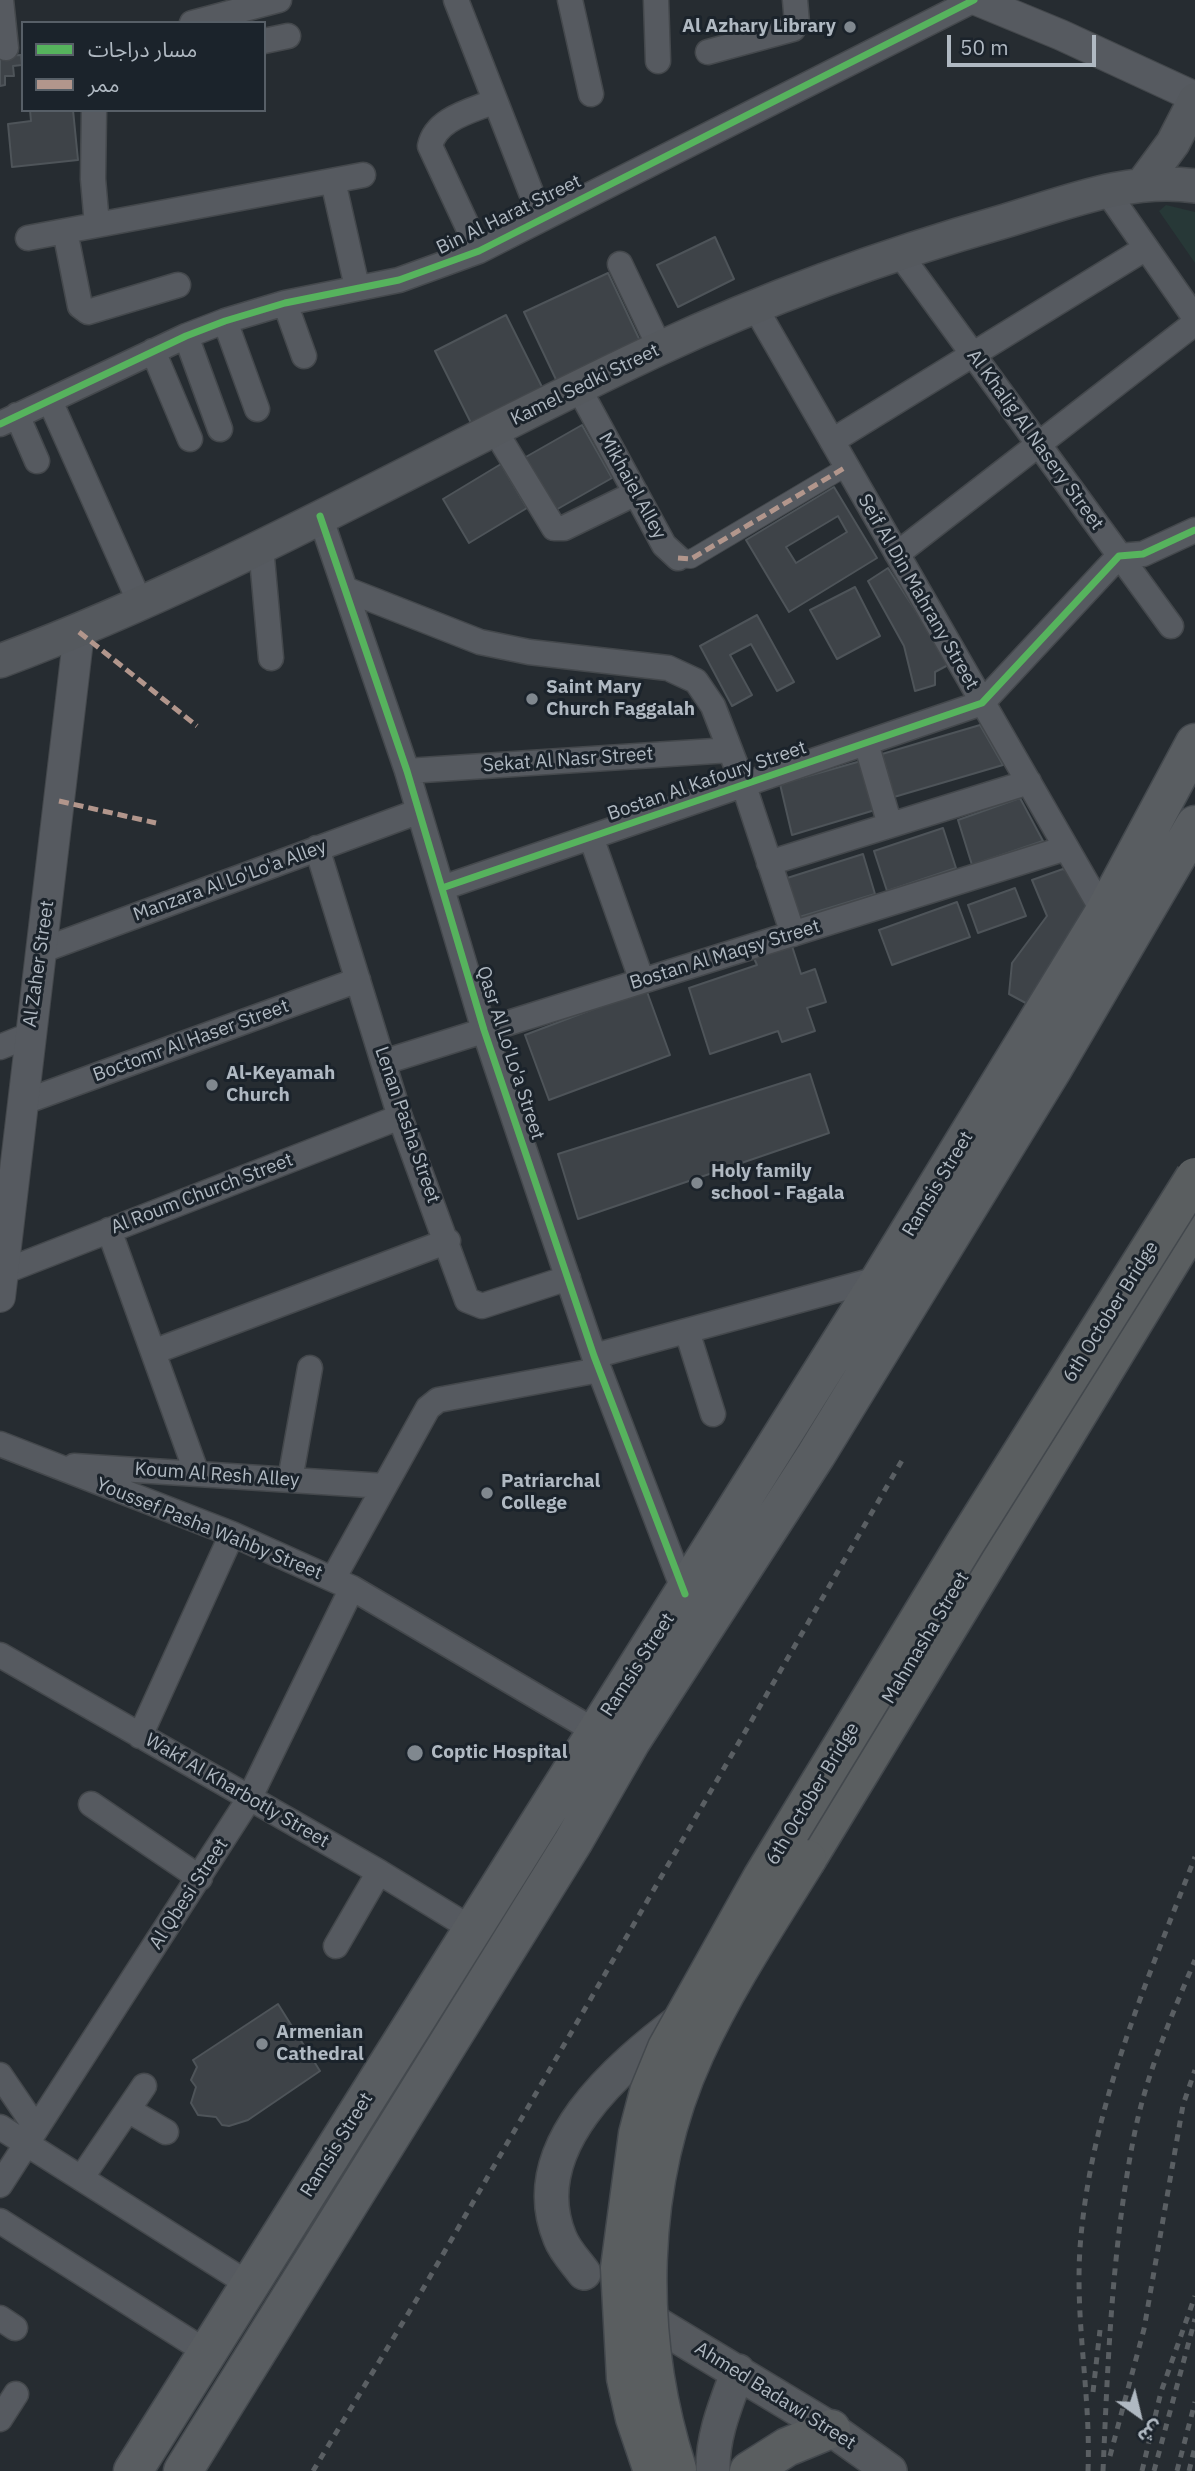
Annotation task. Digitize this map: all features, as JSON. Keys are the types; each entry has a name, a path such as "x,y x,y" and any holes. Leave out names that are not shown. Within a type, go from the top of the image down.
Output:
{"highway":[{"name":"6th October Bridge","path":"653,2471 635,2418 626,2378 620,2268 638,2134 649,2092 667,2049 776,1855 966,1542 1195,1177"},
{"name":"6th October Bridge","path":"678,2471 660,2406 651,2356 647,2305 648,2254 662,2152 694,2055 747,1957 1195,1221"},
{"path":"660,2471 634,2380 625,2285 629,2213 645,2138 669,2065 701,1996 908,1655 929,1633"},
{"path":"749,2471 787,2447 831,2428"}],"main road":[{"path":"1142,185 1172,143 1195,98"},
{"name":"Kamel Sedki Street","path":"0,661 79,632 141,605 578,387 755,307 899,253 1108,193 1142,185 1169,183 1195,186"},
{"name":"Ramsis Street","path":"133,2471 881,1278 1104,913 1195,743"},
{"name":"Ramsis Street","path":"183,2471 573,1842 631,1741 822,1444 1053,1068 1195,825"},
{"name":"Mahmasha Street","path":"584,2273 565,2248 555,2222 554,2183 558,2159 569,2136 586,2108 609,2081 642,2050 702,2004 713,1991 1195,1200"},
{"name":"Ahmed Badawi Street","path":"657,2324 831,2428 890,2471"},
{"path":"712,2471 719,2424 738,2371"}],"street":[{"path":"1,0 10,48"},
{"path":"186,0 190,21"},
{"path":"456,0 541,218"},
{"path":"570,0 591,94"},
{"path":"656,0 658,61"},
{"path":"708,52 793,29 797,23 795,0"},
{"path":"975,0 1015,7 1195,98"},
{"name":"Bin Al Harat Street","path":"9,420 153,351 225,321 285,303 399,280 478,251 975,0"},
{"path":"209,21 228,19 265,2"},
{"path":"478,251 430,146 433,134 441,125 495,101"},
{"path":"94,112 93,179 97,225"},
{"path":"27,238 363,175"},
{"path":"332,181 357,287"},
{"path":"1108,193 1195,318"},
{"path":"65,231 80,306 88,312 178,285"},
{"path":"832,441 1146,248"},
{"name":"Al Khalig Al Nasery Street","path":"899,253 1171,626"},
{"path":"620,264 660,348"},
{"path":"285,303 304,356"},
{"name":"Seif Al Din Mahrany Street","path":"755,307 1104,913"},
{"path":"225,321 257,409"},
{"path":"897,554 1195,323"},
{"path":"186,336 220,429"},
{"path":"153,351 190,439"},
{"name":"Mikhaiel Alley","path":"578,387 664,545 678,558 691,559 846,467"},
{"path":"50,401 141,605"},
{"path":"9,420 37,461"},
{"path":"494,429 554,528 564,528 636,493"},
{"name":"Qasr Al Lo'Lo'a Street","path":"320,516 407,771 484,1030 596,1363 685,1594"},
{"path":"982,703 1119,556 1143,554 1195,530"},
{"path":"261,547 271,658"},
{"path":"345,589 480,642 529,652 668,668 683,673 706,693 744,786 793,934"},
{"name":"Al Zaher Street","path":"2,1284 79,632"},
{"name":"Bostan Al Kafoury Street","path":"442,888 982,703"},
{"path":"866,743 890,825"},
{"name":"Sekat Al Nasr Street","path":"407,771 730,750"},
{"path":"769,863 1028,782"},
{"name":"Manzara Al Lo'Lo'a Alley","path":"43,950 417,812"},
{"path":"590,837 642,981"},
{"name":"Lenan Pasha Street","path":"317,848 400,1116 467,1300 476,1305 568,1278"},
{"name":"Bostan Al Maqsy Street","path":"384,1062 1066,848"},
{"name":"Boctomr Al Haser Street","path":"24,1102 358,980"},
{"path":"0,1047 30,1035"},
{"name":"Al Roum Church Street","path":"2,1284 109,1230 400,1116"},
{"path":"109,1230 197,1474"},
{"path":"153,1352 447,1241"},
{"name":"Al Qbesi Street","path":"0,2185 249,1799 384,1486 428,1408 438,1400 596,1363 687,1331 881,1278"},
{"path":"687,1331 713,1414"},
{"path":"290,1480 310,1368"},
{"name":"Youssef Pasha Wahby Street","path":"0,1444 232,1534 342,1584 595,1731"},
{"name":"Koum Al Resh Alley","path":"49,1464 384,1486"},
{"path":"140,1736 232,1534"},
{"name":"Wakf Al Kharbotly Street","path":"0,1655 379,1872 472,1929"},
{"path":"91,1804 200,1878"},
{"path":"336,1947 379,1872"},
{"path":"0,2075 31,2135 82,2177 250,2285"},
{"path":"82,2177 144,2086"},
{"path":"128,2110 166,2132"},
{"path":"0,2126 31,2135"},
{"path":"0,2221 208,2353"},
{"path":"0,2419 16,2393"}],"shaded area":[{"path":"1166,205 1195,212 1195,263 1159,211"}],"building":[{"path":"21,55 21,65 13,66 14,76 5,76 5,85 0,86 0,56"},
{"path":"30,112 73,112 78,160 12,167 8,124 31,121"},
{"path":"715,237 734,279 678,307 657,265"},
{"path":"608,273 642,345 559,386 524,312"},
{"path":"506,315 545,393 474,429 435,351"},
{"path":"582,425 612,478 554,511 524,458"},
{"path":"501,464 527,508 469,543 443,499"},
{"path":"834,487 877,558 789,612 746,540","holes":["838,516 847,532 796,563 786,547"]},
{"path":"888,568 950,664 935,672 935,685 915,691 904,646 868,581"},
{"path":"855,587 880,636 837,659 810,610"},
{"path":"757,615 794,682 777,691 751,644 730,655 752,695 732,706 700,646"},
{"path":"980,725 1003,765 894,797 882,754"},
{"path":"861,761 875,810 792,835 780,784"},
{"path":"1020,798 1043,841 972,865 958,820"},
{"path":"943,828 956,868 887,891 874,851"},
{"path":"863,854 875,894 796,918 784,879"},
{"path":"1063,869 1076,876 1094,915 1035,1008 1009,994 1012,963 1047,916 1032,880"},
{"path":"1015,888 1026,916 978,933 968,905"},
{"path":"957,902 970,937 892,965 879,930"},
{"path":"791,943 801,974 815,969 826,1002 807,1008 815,1031 782,1042 778,1031 710,1054 689,988 757,965 753,956"},
{"path":"646,989 670,1055 549,1100 525,1035"},
{"path":"810,1074 829,1133 578,1219 558,1154"},
{"path":"278,2004 320,2071 248,2120 229,2126 222,2125 216,2117 198,2115 191,2103 196,2087 191,2080 197,2067 193,2060"}],"railway":[{"path":"313,2471 420,2294 904,1457"},
{"path":"1088,2471 1079,2276 1086,2197 1095,2147 1123,2048 1195,1857"},
{"path":"1103,2471 1116,2261 1134,2136 1152,2069 1195,1960"},
{"path":"1110,2456 1144,2329 1183,2105 1195,2070"},
{"path":"1142,2471 1161,2392 1195,2296"},
{"path":"1154,2471 1195,2319"},
{"path":"1093,2392 1100,2330"},
{"path":"1177,2471 1195,2402"},
{"path":"1189,2471 1195,2447"}],"marked path":[{"path":"678,558 691,559 846,467"},
{"path":"79,632 197,726"},
{"path":"59,801 156,823"}],"cycle path":[{"path":"0,424 186,336 225,321 285,303 399,280 479,251 974,0"},
{"path":"320,516 407,771 484,1030 594,1356 685,1594"},
{"path":"442,888 982,703 1119,556 1143,554 1195,530"}],"place":[{"name":"Al Azhary Library","path":"850,27"},
{"name":"Saint Mary Church Faggalah","path":"532,699"},
{"name":"Al-Keyamah Church","path":"212,1085"},
{"name":"Holy family school - Fagala","path":"697,1183"},
{"name":"Patriarchal College","path":"487,1493"},
{"name":"Coptic Hospital","path":"415,1753"},
{"name":"Armenian Cathedral","path":"262,2044"}]}
